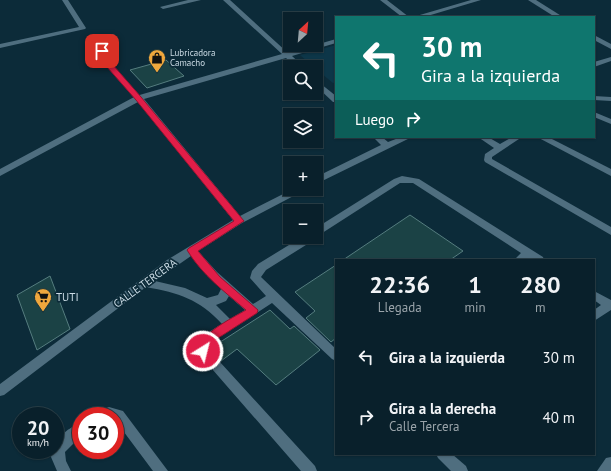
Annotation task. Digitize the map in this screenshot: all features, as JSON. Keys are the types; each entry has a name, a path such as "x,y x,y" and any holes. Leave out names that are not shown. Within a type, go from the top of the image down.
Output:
{"street":[{"path":"0,46 83,28 65,0"},
{"path":"163,7 198,0"},
{"path":"226,0 292,60"},
{"path":"383,0 405,16"},
{"path":"420,16 478,0"},
{"path":"531,0 558,16"},
{"path":"595,38 611,47"},
{"path":"0,173 139,98 335,41"},
{"path":"595,65 611,59"},
{"path":"323,88 335,99"},
{"path":"139,98 240,221"},
{"path":"595,98 611,99"},
{"path":"595,114 611,122"},
{"path":"378,138 387,146"},
{"path":"323,177 406,138"},
{"path":"484,138 500,148"},
{"path":"514,138 488,156 488,160 611,232"},
{"path":"544,138 611,173"},
{"path":"323,229 397,182 403,179 409,179 416,181 538,259"},
{"name":"CALLE TERCERA","path":"0,391 170,263 240,221 287,196"},
{"path":"299,244 262,267 256,274 255,278 259,284 335,355"},
{"path":"192,250 201,263 253,310"},
{"path":"520,259 528,253"},
{"path":"145,282 186,291 205,303 221,316 229,325"},
{"path":"205,303 221,298 225,295 227,288"},
{"path":"595,296 610,305 595,316"},
{"path":"273,297 208,339 204,345 203,351 310,471"},
{"path":"124,422 161,471"},
{"path":"64,471 57,458 59,449 65,441 72,436"},
{"path":"444,455 461,471"},
{"path":"604,471 611,463"}],"lane":[{"path":"113,35 105,44 102,51 102,58 139,98"}],"shaded area":[{"path":"335,45 335,82 333,83 323,75 323,60 306,60 300,55 311,52 323,52 323,49"}],"building":[{"name":"Lubricadora Camacho","path":"166,60 184,76 147,88 130,70"},
{"path":"410,215 463,251 451,259 344,259"},
{"path":"335,266 335,339 331,342 306,318 315,311 295,292"},
{"name":"TUTI","path":"50,276 70,329 37,350 17,295"},
{"path":"270,310 290,329 294,326 320,350 276,385 237,349 221,361 211,348"}],"place":[{"name":"Lubricadora Camacho","path":"157,73"},
{"name":"TUTI","path":"43,312"}],"route":[{"path":"102,51 102,58 139,98 240,221 192,250 201,263 216,279 253,310 208,339 204,345 203,351"}]}
